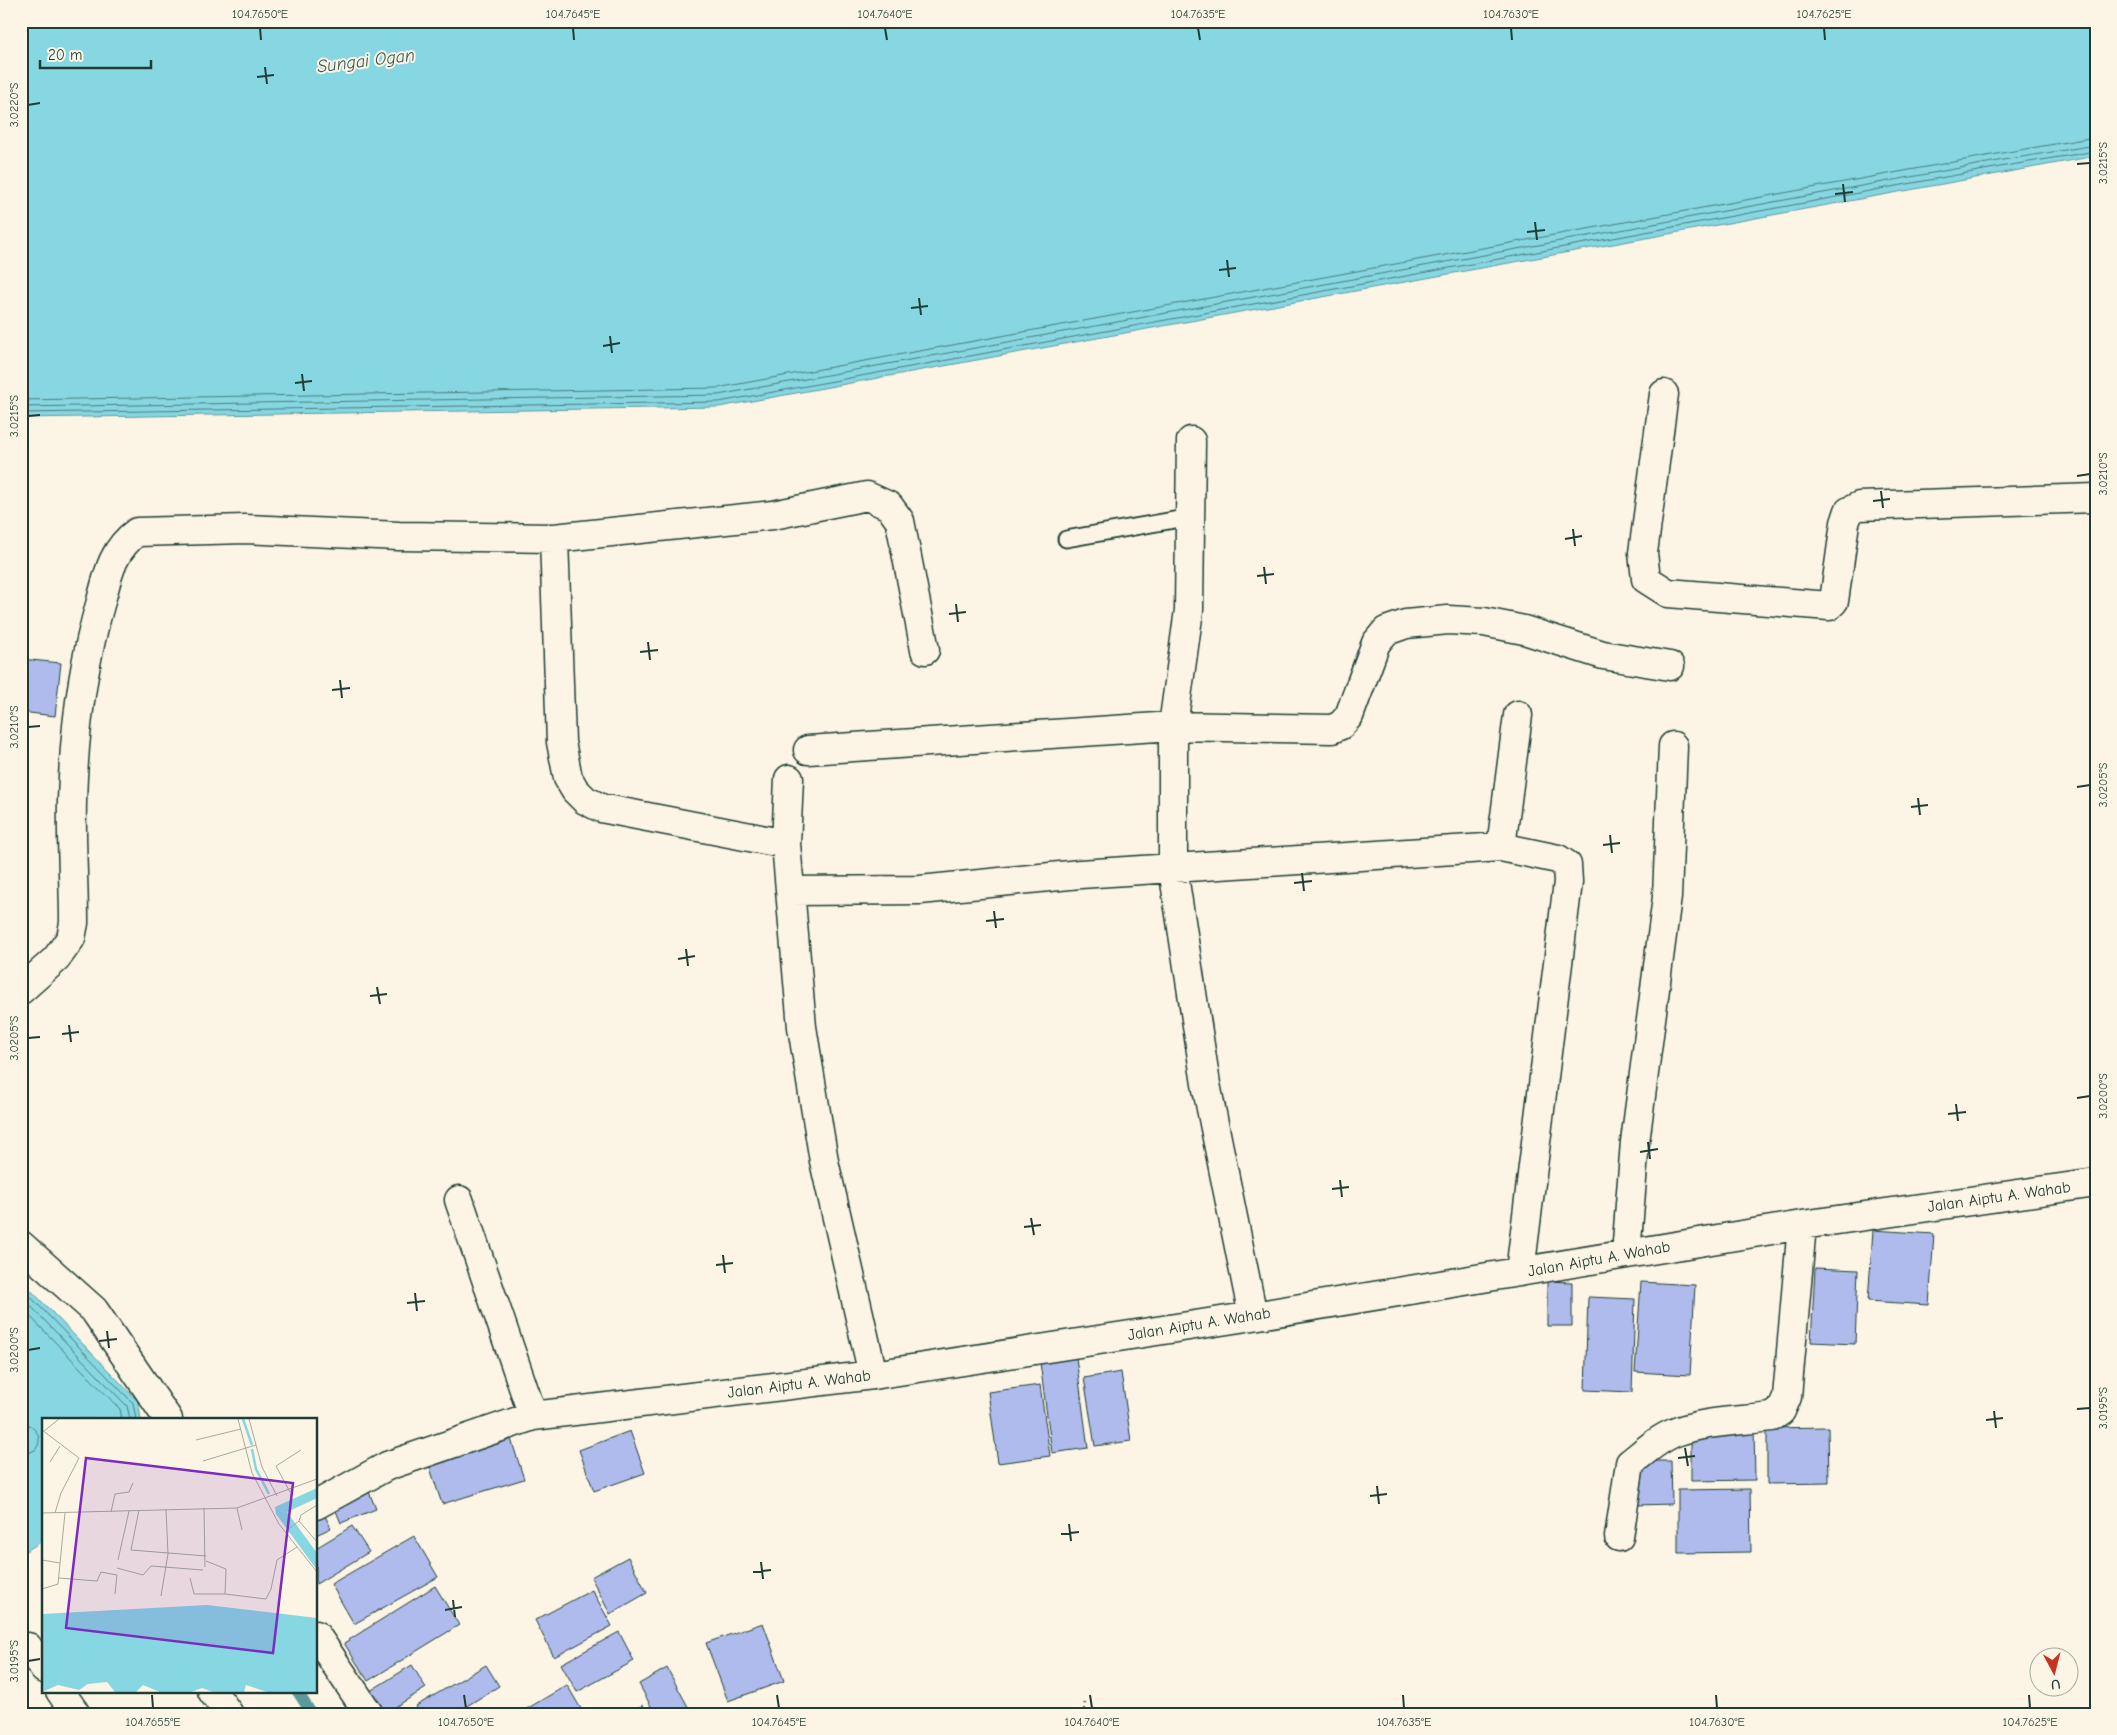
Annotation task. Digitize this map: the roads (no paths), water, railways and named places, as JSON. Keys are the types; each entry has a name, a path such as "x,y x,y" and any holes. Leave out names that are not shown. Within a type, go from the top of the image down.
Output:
{"street":[{"path":"1664,394 1643,553 1646,579 1668,593 1828,606 1834,601 1844,523 1849,511 1859,506 2096,498"},
{"path":"1191,441 1189,610 1172,726 1172,869 1206,1084 1252,1316"},
{"path":"21,990 56,959 71,938 74,923 72,803 75,739 90,639 111,565 117,552 127,539 137,532 245,530 399,536 554,538 772,515 866,496 889,506 900,521 925,650"},
{"path":"554,538 561,742 568,778 575,790 585,800 601,808 786,844"},
{"path":"808,750 1172,726 1332,729 1341,725 1349,716 1376,643 1386,631 1406,624 1448,620 1484,622 1524,630 1603,655 1670,666"},
{"path":"1501,847 1518,715"},
{"path":"1626,1254 1635,1142 1667,897 1673,746"},
{"path":"789,779 786,844 802,1028 824,1161 873,1375"},
{"path":"790,891 920,890 1080,874 1501,847 1558,859 1568,865 1568,882 1520,1272"},
{"name":"Jalan Aiptu A. Wahab","path":"318,1504 387,1466 534,1416 873,1375 1252,1316 1802,1225 2096,1183"},
{"path":"459,1200 534,1416"},
{"path":"1619,1537 1630,1463 1650,1447 1675,1432 1701,1425 1772,1417 1781,1411 1787,1398 1802,1225"},
{"path":"21,1246 94,1310 167,1418"},
{"path":"318,1638 369,1714"},
{"path":"31,1646 42,1665"},
{"path":"61,1692 76,1714"},
{"path":"213,1692 229,1714"}],"lane":[{"path":"1066,540 1191,517"}],"water":[{"name":"Sungai Ogan","path":"21,21 2096,21 2096,156 719,407 21,418"},
{"path":"21,1280 138,1401 141,1418 42,1418 42,1541 21,1554 21,1446 29,1441 21,1433"}],"waterway":[{"path":"298,1692 312,1714"}]}
